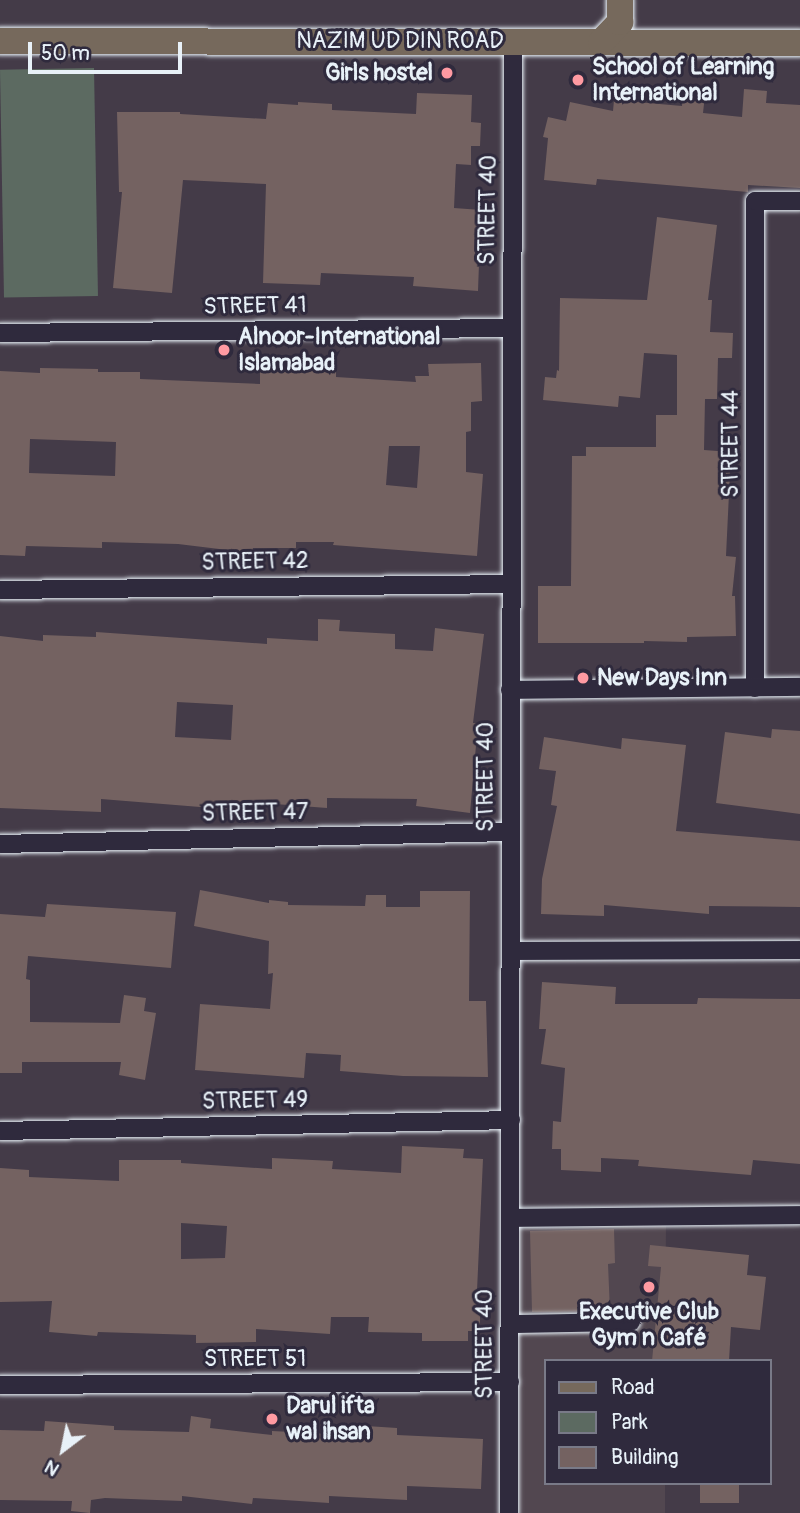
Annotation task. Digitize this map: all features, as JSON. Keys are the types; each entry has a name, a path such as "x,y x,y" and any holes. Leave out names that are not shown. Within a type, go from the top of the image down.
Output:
{"main road":[{"path":"601,42 620,22 620,0"},
{"name":"NAZIM UD DIN ROAD","path":"0,41 800,43"}],"street":[{"name":"STREET 40","path":"509,1513 513,951 510,584 513,42"},
{"name":"STREET 44","path":"755,688 755,201 800,201"},
{"name":"STREET 41","path":"0,333 511,328"},
{"name":"STREET 42","path":"0,590 510,584"},
{"path":"510,691 800,687"},
{"name":"STREET 47","path":"0,844 511,832"},
{"path":"513,951 800,950"},
{"name":"STREET 49","path":"0,1131 511,1120"},
{"path":"511,1218 800,1215"},
{"path":"511,1324 631,1322"},
{"name":"STREET 51","path":"0,1385 510,1382"}],"shaded area":[{"path":"666,1225 665,1359 544,1359 544,1485 665,1485 665,1513 519,1513 519,1229"}],"green space":[{"path":"94,68 98,296 4,298 0,70"}],"building":[{"path":"744,89 767,91 766,103 800,105 800,188 748,185 748,192 597,179 596,185 544,180 548,138 543,137 548,117 566,121 570,102 613,111 614,100 682,106 683,93 705,95 703,113 742,117"},
{"path":"417,93 472,95 471,122 481,123 480,146 471,146 471,165 456,164 454,208 481,210 478,291 413,286 414,277 321,273 320,285 263,283 266,184 183,180 172,293 113,288 122,192 119,192 117,112 180,112 266,119 268,103 298,105 298,102 332,104 332,110 416,114"},
{"path":"657,217 717,225 708,300 712,300 710,332 733,333 732,358 718,358 717,399 705,399 704,450 731,452 726,556 736,557 732,596 735,596 736,636 687,637 687,642 538,643 538,586 571,586 572,456 586,456 586,447 656,447 656,415 677,415 677,355 644,353 640,398 619,396 618,407 543,400 545,377 556,378 557,370 559,371 560,298 647,300"},
{"path":"481,363 482,401 471,402 471,431 466,432 466,472 483,474 477,556 333,545 334,542 296,542 296,548 253,548 252,553 178,544 102,542 102,548 26,546 25,556 0,555 0,371 40,373 40,368 98,369 98,372 140,372 140,379 260,384 260,369 336,371 336,377 416,382 415,376 429,376 428,364","holes":["30,439 116,442 115,476 29,473","389,446 420,446 417,488 386,485"]},
{"path":"318,619 340,620 339,631 395,634 395,649 433,651 435,628 484,634 473,723 478,723 470,813 416,806 417,799 327,798 327,808 262,803 262,812 101,799 101,812 0,808 0,636 43,641 43,635 96,637 96,632 267,644 267,638 318,641","holes":["177,702 233,705 231,740 175,737"]},
{"path":"772,729 800,731 800,814 716,803 725,732 771,738"},
{"path":"544,737 621,749 622,738 686,745 676,831 800,841 800,907 709,906 709,914 604,905 604,916 541,914 542,879 557,806 551,805 556,771 539,769"},
{"path":"200,890 269,903 269,900 288,902 288,905 365,906 366,895 386,895 386,907 420,907 420,891 470,891 469,1001 486,1001 488,1077 403,1076 340,1071 341,1055 306,1053 304,1078 195,1070 200,1004 270,1009 273,973 268,974 269,941 194,926"},
{"path":"47,904 176,912 171,968 28,956 26,979 30,980 30,1022 120,1023 124,995 146,998 144,1011 156,1013 145,1080 119,1075 121,1062 22,1062 22,1073 0,1073 0,914 45,917"},
{"path":"542,982 616,987 615,1004 697,1004 698,998 800,999 800,1164 753,1160 751,1175 638,1166 639,1160 601,1158 601,1172 561,1170 561,1149 552,1149 553,1121 561,1122 565,1068 541,1064 546,1029 539,1029"},
{"path":"402,1146 464,1149 463,1158 483,1159 476,1313 480,1313 480,1331 468,1331 468,1341 422,1341 422,1333 368,1332 369,1317 331,1317 330,1334 256,1329 256,1342 196,1343 196,1335 98,1332 97,1336 49,1332 52,1301 0,1302 0,1168 29,1170 29,1177 119,1181 119,1160 181,1160 181,1163 272,1169 272,1158 333,1161 332,1169 401,1173","holes":["181,1223 227,1226 225,1258 181,1259"]},
{"path":"614,1229 615,1263 608,1264 610,1311 532,1312 530,1231"},
{"path":"650,1245 749,1255 747,1275 766,1277 760,1330 731,1327 729,1359 652,1359 661,1267 648,1266"},
{"path":"191,1416 211,1419 210,1428 272,1435 272,1431 350,1435 351,1425 397,1428 397,1435 483,1439 481,1489 407,1486 407,1500 329,1496 329,1503 253,1498 252,1504 182,1496 182,1501 105,1498 91,1500 90,1513 71,1511 72,1501 0,1500 0,1430 44,1431 45,1421 114,1426 114,1430 189,1432"},
{"path":"700,1485 739,1485 739,1503 700,1503"}],"place":[{"name":"Girls hostel","path":"447,73"},
{"name":"School of Learning International","path":"578,80"},
{"name":"Alnoor-International Islamabad","path":"224,350"},
{"name":"New Days Inn","path":"583,678"},
{"name":"Executive Club Gym n Café","path":"649,1287"},
{"name":"Darul ifta wal ihsan","path":"272,1419"}]}
